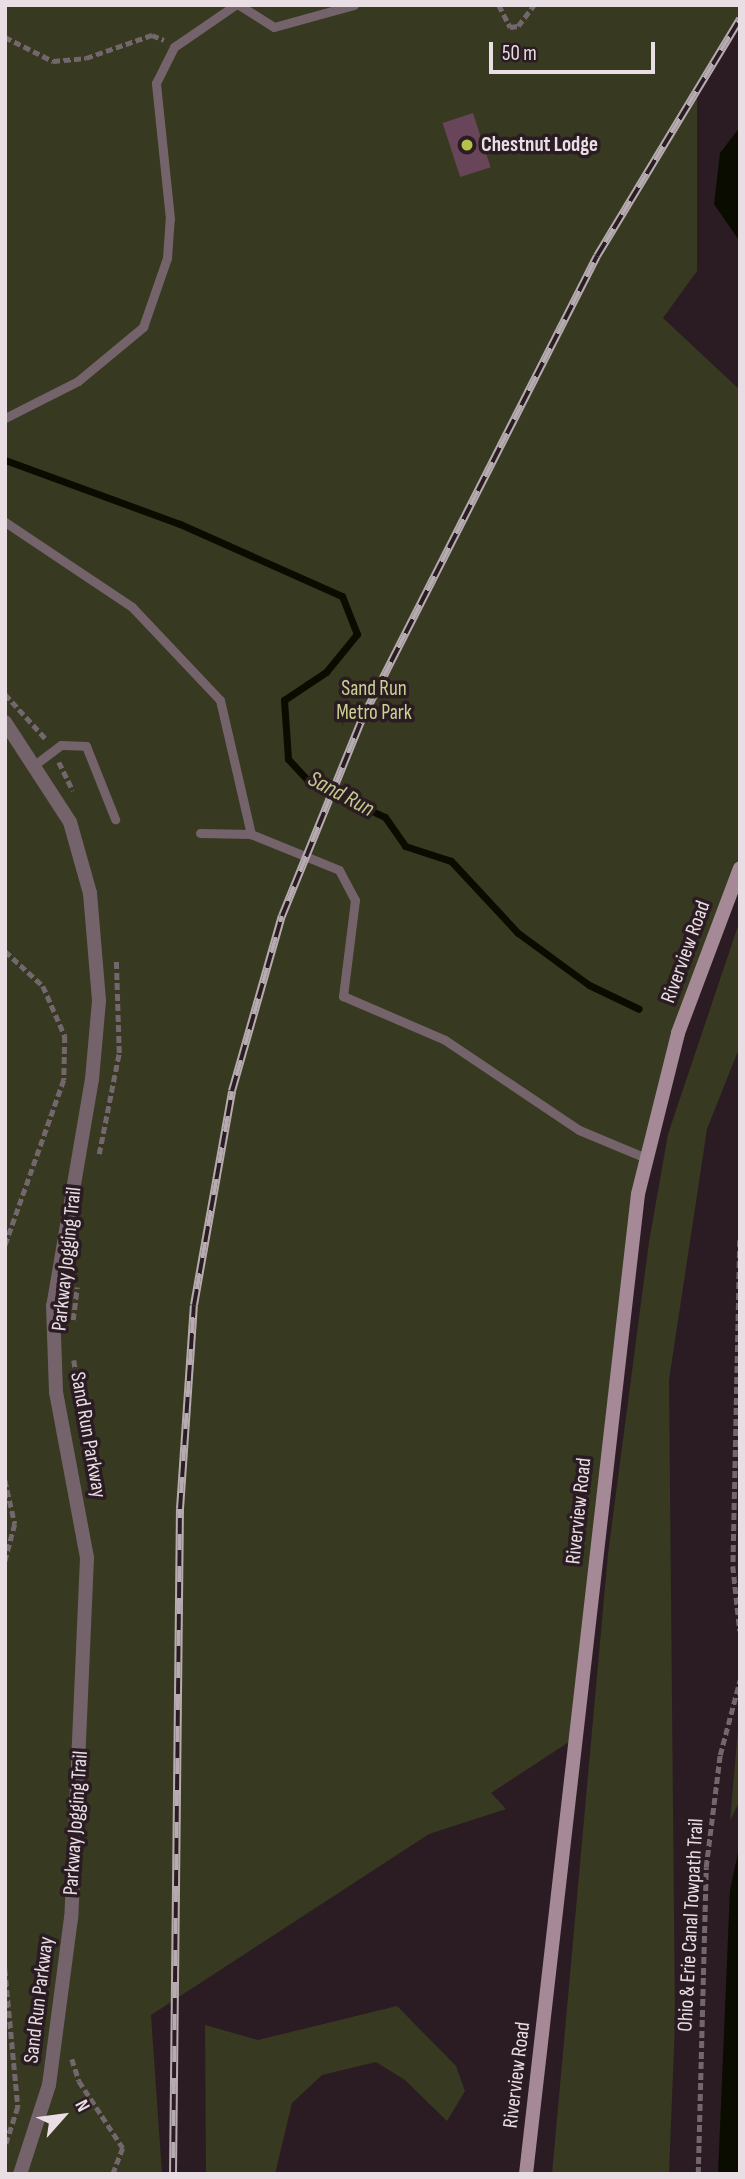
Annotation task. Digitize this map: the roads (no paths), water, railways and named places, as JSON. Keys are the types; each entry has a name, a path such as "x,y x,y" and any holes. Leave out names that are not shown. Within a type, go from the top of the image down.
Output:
{"main road":[{"name":"Riverview Road","path":"526,2174 630,1252 646,1158 678,1033 740,868"}],"street":[{"name":"Sand Run Parkway","path":"5,722 37,763 80,852 99,1001 53,1306 57,1392 87,1559 72,1893 50,2085 20,2174"}],"lane":[{"path":"5,418 78,381 147,318 167,258 170,219 156,83 174,47 237,5 274,27 354,5"},
{"path":"5,522 132,607 219,700 251,834"},
{"path":"37,763 53,751 86,746 115,819"},
{"path":"200,832 251,834 338,870 355,900 343,996 445,1040 579,1129 646,1158"}],"waterway":[{"name":"Sand Run","path":"5,460 180,524 342,596 357,634 326,672 284,700 288,759 310,783 385,817 405,846 451,861 518,933 589,985 639,1009"}],"railway":[{"path":"173,2174 180,1509 194,1305 232,1091 282,916 362,719 597,256 740,19"}],"place":[{"name":"Chestnut Lodge","path":"467,145"}],"park label":[{"name":"Sand Run Metro Park","path":"374,701"}]}
